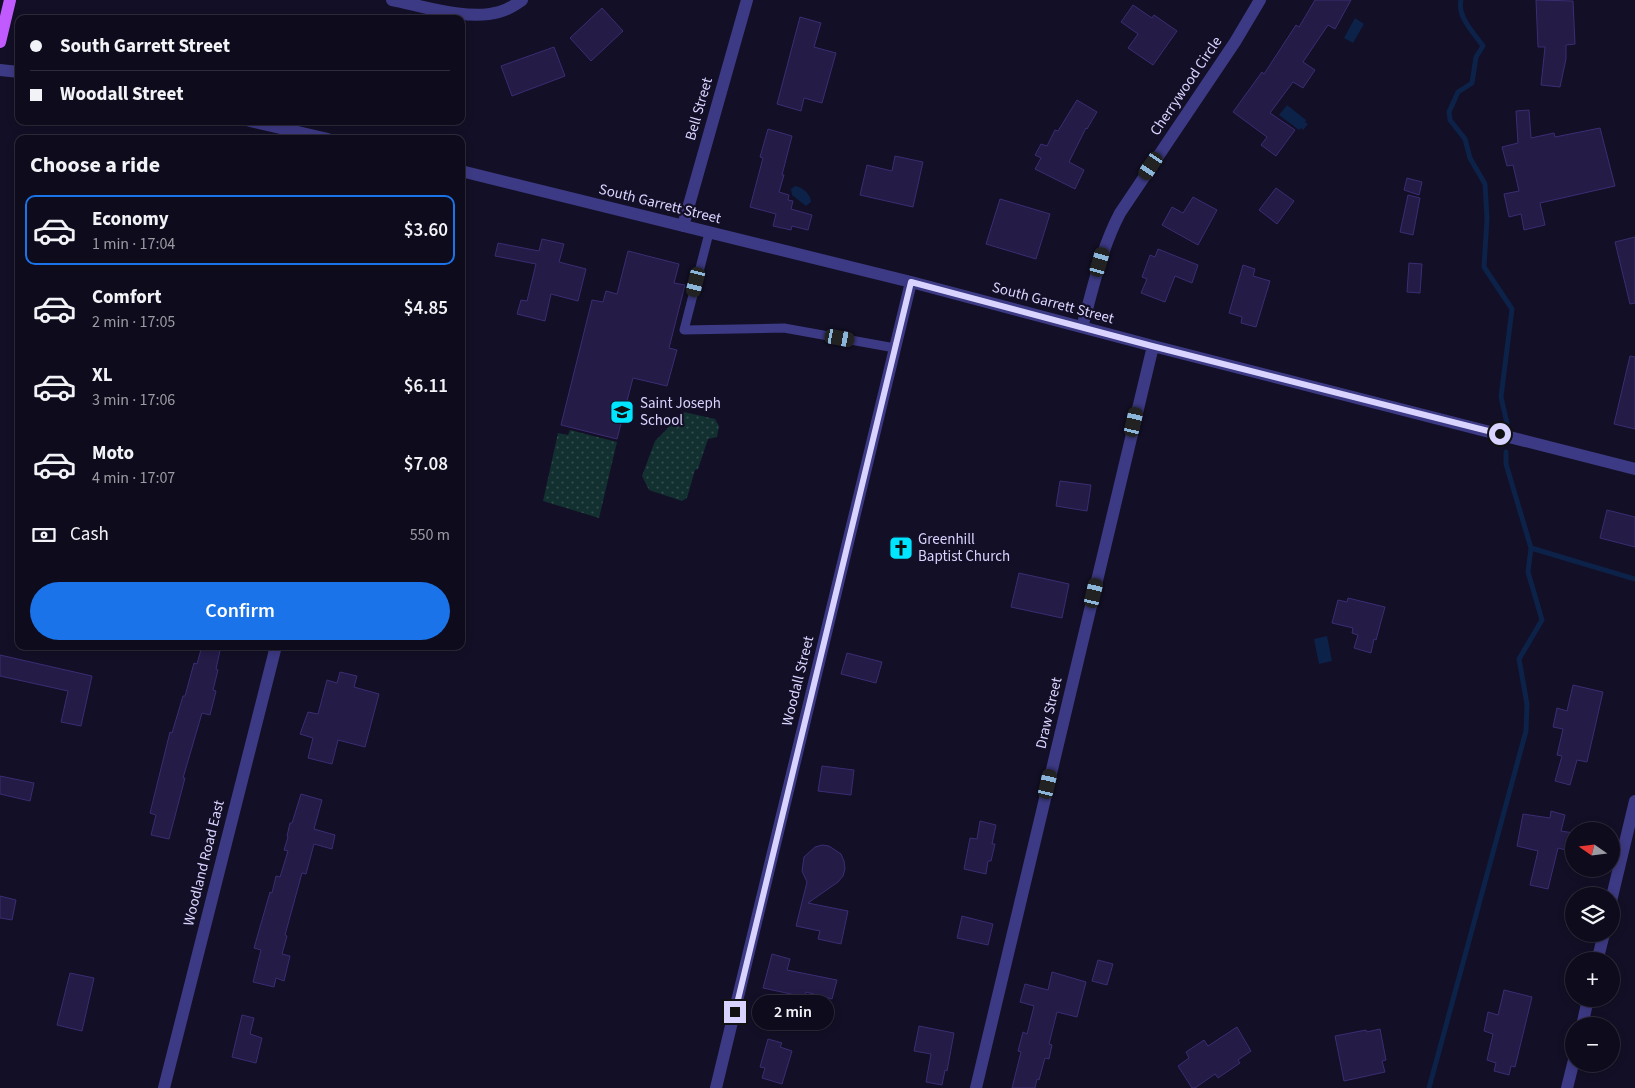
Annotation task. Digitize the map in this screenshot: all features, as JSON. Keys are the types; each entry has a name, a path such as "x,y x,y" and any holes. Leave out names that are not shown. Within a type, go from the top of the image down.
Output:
{"main road":[{"path":"0,42 10,0"}],"street":[{"path":"392,0 452,12 485,14 509,8 522,0"},
{"name":"Bell Street","path":"683,226 747,0"},
{"name":"Cherrywood Circle","path":"1082,327 1109,234 1120,213 1235,42 1260,0"},
{"path":"0,70 15,72"},
{"path":"267,125 311,135"},
{"name":"South Garrett Street","path":"465,171 911,282 1152,346 1635,469"},
{"name":"Woodall Street","path":"716,1088 911,282"},
{"name":"Draw Street","path":"976,1088 1152,346"},
{"name":"Woodland Road East","path":"164,1088 275,650"},
{"path":"1614,887 1635,801"},
{"path":"1567,1088 1571,1072"}],"lane":[{"path":"709,233 684,330 784,328 895,348"}],"green space":[{"path":"684,412 715,419 719,426 717,437 708,439 698,469 695,470 687,498 682,501 649,490 642,476 655,441"},
{"path":"570,430 617,442 599,518 543,501 558,433 568,435"}],"water":[{"path":"1355,18 1364,24 1353,43 1344,38"},
{"path":"1287,105 1306,120 1305,122 1308,124 1303,130 1301,128 1299,130 1279,115"},
{"path":"795,186 804,190 810,197 811,202 806,206 792,195 791,189"},
{"path":"1327,636 1332,661 1319,664 1314,639"}],"building":[{"path":"1315,0 1351,0 1335,29 1328,25 1303,62 1315,70 1303,88 1293,82 1270,113 1295,130 1276,156 1261,145 1267,137 1233,112 1262,72 1264,74 1296,25 1299,27"},
{"path":"1536,0 1573,1 1575,44 1566,45 1566,59 1560,87 1541,85 1545,47 1538,47"},
{"path":"1133,5 1152,18 1154,15 1177,31 1153,65 1128,48 1138,34 1121,22"},
{"path":"602,8 623,31 591,61 570,38"},
{"path":"800,17 821,23 814,47 836,53 822,103 804,98 801,111 777,104"},
{"path":"554,47 565,76 512,96 501,66"},
{"path":"1077,100 1097,112 1086,128 1069,162 1084,170 1075,189 1035,169 1041,158 1035,155 1041,144 1047,146 1055,130 1058,131"},
{"path":"1529,110 1531,138 1554,133 1555,137 1600,128 1615,186 1540,203 1545,225 1524,230 1521,214 1509,217 1504,194 1519,191 1513,165 1507,166 1502,147 1518,143 1516,111"},
{"path":"768,129 792,136 779,192 789,195 788,200 793,201 791,209 812,215 808,230 792,226 791,230 773,226 776,214 750,207 763,158 760,157"},
{"path":"895,156 923,162 913,207 860,195 867,165 892,171"},
{"path":"1407,178 1422,182 1419,195 1404,190"},
{"path":"1276,188 1294,201 1277,224 1259,210"},
{"path":"1408,195 1420,198 1413,235 1400,232"},
{"path":"1193,197 1217,210 1198,245 1162,225 1172,207 1183,213"},
{"path":"1000,199 1050,214 1036,259 986,244"},
{"path":"1635,237 1635,303 1630,304 1615,242"},
{"path":"542,239 564,244 559,262 586,269 578,301 551,294 545,321 517,314 521,300 527,301 536,264 495,256 498,243 539,251"},
{"path":"1158,249 1198,265 1192,283 1175,276 1165,302 1141,293 1147,279 1142,277 1150,255 1155,257"},
{"path":"628,251 679,264 674,283 685,285 669,348 677,350 667,386 633,378 617,439 561,425 592,300 603,302 606,291 617,294"},
{"path":"1409,263 1422,264 1420,293 1407,292"},
{"path":"1243,265 1255,269 1253,276 1270,281 1256,327 1241,323 1242,317 1229,313"},
{"path":"1630,356 1635,357 1635,429 1614,424"},
{"path":"1060,481 1091,485 1087,511 1056,506"},
{"path":"1607,510 1635,517 1635,547 1600,538"},
{"path":"1019,573 1069,584 1062,618 1011,607"},
{"path":"1348,598 1385,607 1371,653 1354,648 1358,635 1352,633 1353,628 1332,623 1338,600 1347,602"},
{"path":"201,650 220,650 213,690 216,691 210,715 202,713 183,778 185,778 169,839 151,835 156,815 150,813 170,732 172,733 183,696 185,696 194,663 197,664"},
{"path":"847,653 882,662 876,683 841,674"},
{"path":"0,655 92,676 81,726 61,722 68,691 0,676"},
{"path":"340,672 357,676 354,687 379,694 365,747 338,740 332,764 308,758 313,738 300,734 308,712 318,714 327,680 337,683"},
{"path":"1573,685 1603,692 1587,762 1577,760 1570,785 1555,781 1562,756 1557,755 1563,729 1553,727 1557,708 1567,711"},
{"path":"822,766 854,770 851,795 818,791"},
{"path":"0,776 34,783 30,801 0,794"},
{"path":"301,794 322,800 314,829 335,835 332,849 314,844 306,874 302,873 285,935 287,936 282,954 290,956 284,981 276,978 274,987 253,982 261,950 254,948 270,892 272,893 276,876 280,877 288,851 284,850 287,836"},
{"path":"1551,811 1565,815 1561,831 1565,832 1565,850 1558,848 1548,889 1530,885 1538,851 1517,846 1523,814 1550,818"},
{"path":"980,821 996,825 992,844 995,844 991,861 988,861 986,874 964,869 970,838 977,839"},
{"path":"829,846 841,854 845,869 843,876 838,882 808,903 848,911 841,944 818,939 820,931 796,926 807,882 802,871 804,857 815,847"},
{"path":"0,896 16,900 12,920 0,918"},
{"path":"962,916 993,924 988,945 957,938"},
{"path":"772,954 790,959 787,970 837,980 832,999 806,992 805,997 763,988"},
{"path":"1098,960 1113,964 1107,985 1092,981"},
{"path":"1052,972 1086,982 1077,1017 1057,1012 1049,1044 1052,1045 1049,1059 1045,1058 1035,1088 1012,1088 1021,1052 1018,1051 1023,1032 1027,1034 1034,1006 1020,1002 1025,984 1048,990"},
{"path":"70,973 94,978 82,1031 57,1025"},
{"path":"1504,990 1532,997 1515,1067 1511,1066 1509,1075 1494,1071 1496,1063 1487,1060 1493,1034 1484,1031 1488,1012 1498,1015"},
{"path":"242,1015 254,1018 250,1034 262,1038 256,1063 232,1057"},
{"path":"919,1026 954,1033 947,1071 945,1070 942,1085 926,1082 931,1054 914,1051"},
{"path":"1237,1027 1251,1051 1238,1060 1240,1063 1218,1078 1215,1074 1195,1088 1192,1088 1178,1066 1189,1058 1186,1052 1204,1040 1208,1046"},
{"path":"1380,1029 1386,1060 1382,1061 1385,1072 1344,1081 1335,1036"},
{"path":"768,1039 782,1043 780,1047 792,1051 782,1084 762,1078 765,1068 760,1067"}],"waterway":[{"path":"1461,0 1461,13 1483,46 1476,57 1472,83 1458,92 1449,112 1450,120 1465,139 1470,158 1485,184 1487,219 1484,267 1512,309 1501,397 1507,423"},
{"path":"1506,452 1506,464 1531,548 1635,579"},
{"path":"1429,1088 1526,731 1527,704 1519,659 1542,620 1528,572 1531,548"}],"place":[{"name":"Saint Joseph School","path":"622,412"},
{"name":"Greenhill Baptist Church","path":"901,548"}],"route":[{"path":"735,1012 911,282 1152,346 1500,434"}]}
